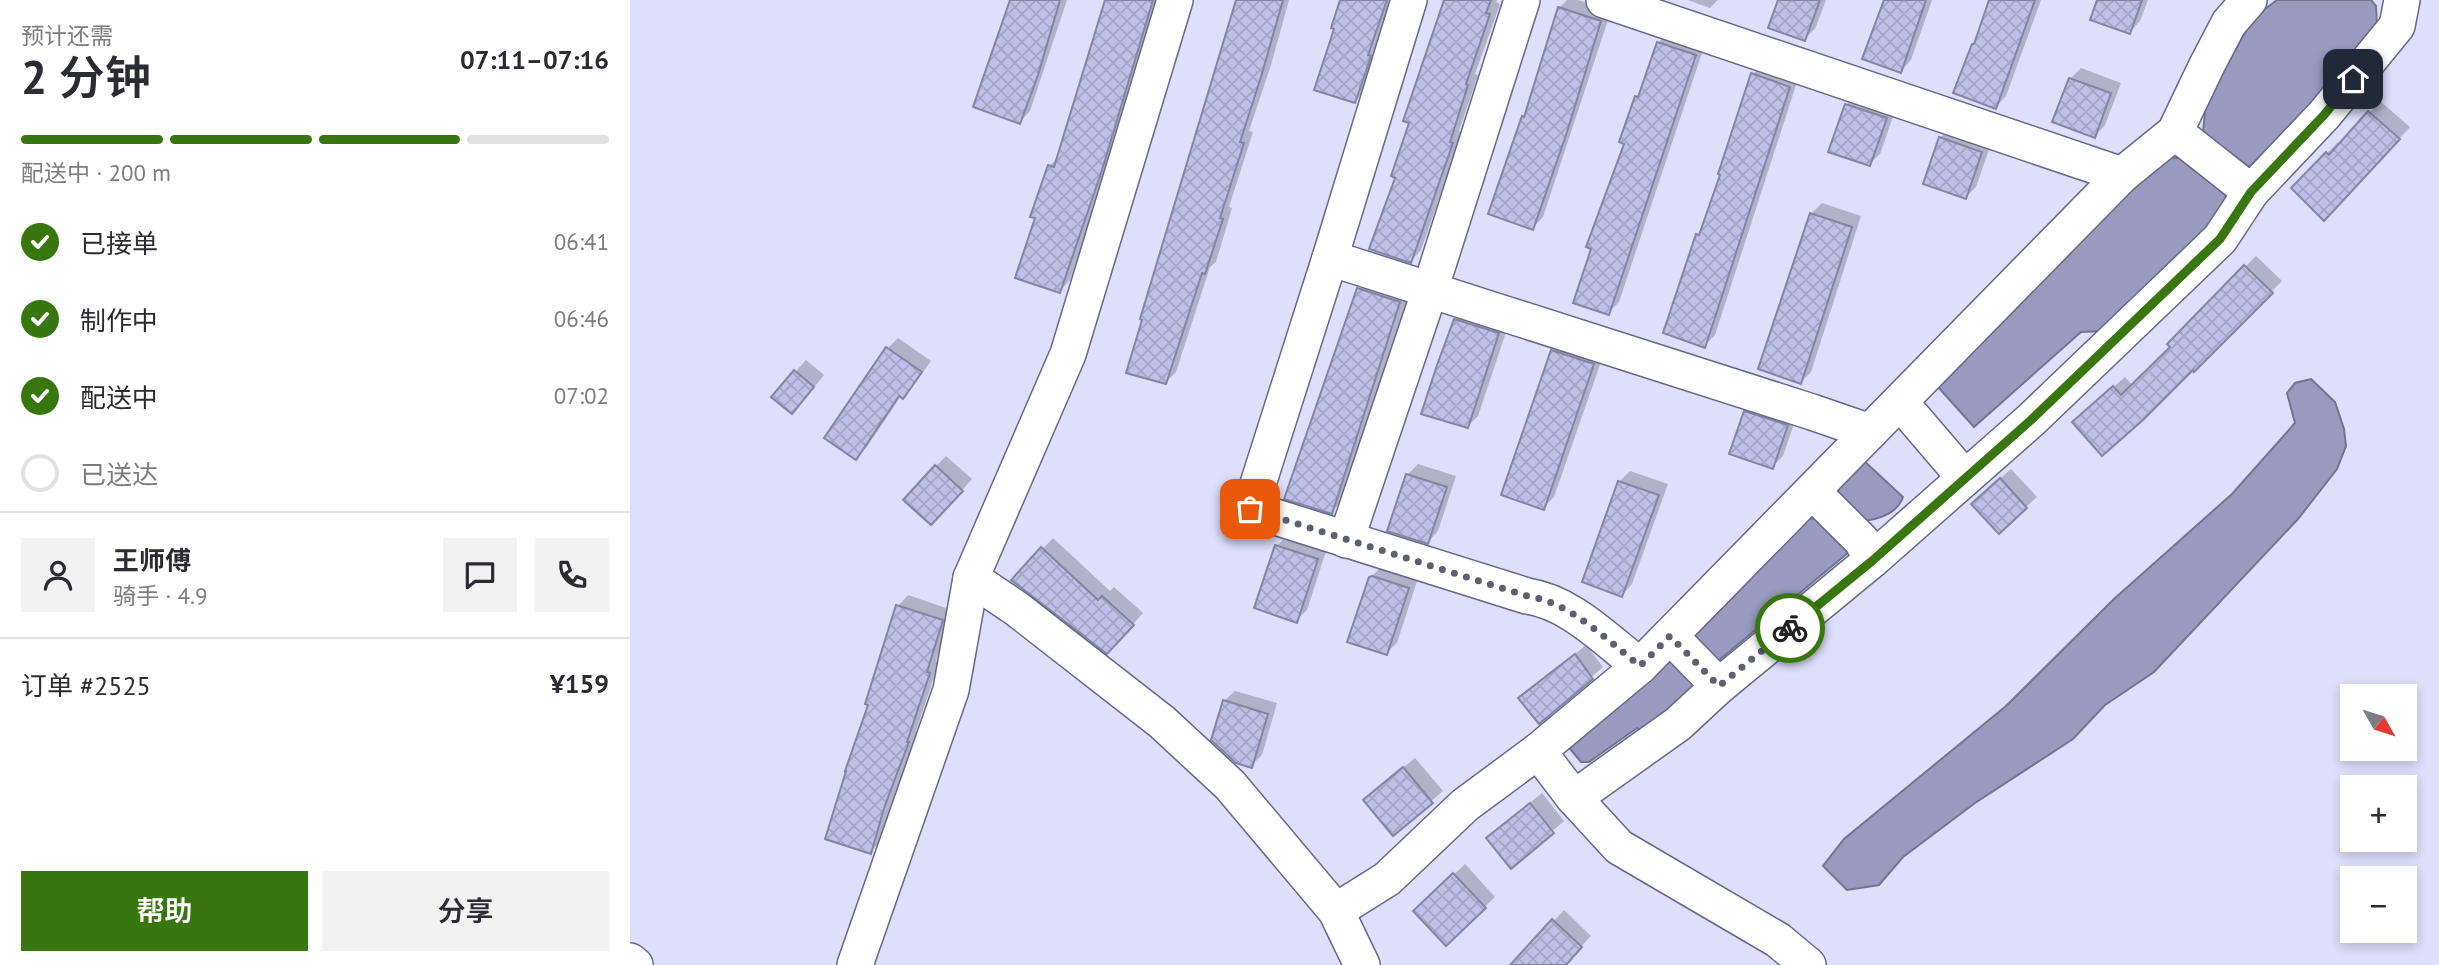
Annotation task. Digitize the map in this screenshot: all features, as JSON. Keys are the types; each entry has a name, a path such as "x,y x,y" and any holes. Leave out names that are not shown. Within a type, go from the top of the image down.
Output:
{"street":[{"path":"855,965 951,690 971,578 1068,354 1175,0"},
{"path":"1409,0 1250,509 1527,596 1545,599 1574,615 1640,666"},
{"path":"1346,540 1430,290 1522,0"},
{"path":"1604,0 2122,175"},
{"path":"1336,911 1387,879 1465,805 1538,751 1640,666 2122,175 2175,132 2229,23 2249,0"},
{"path":"1574,798 1678,724 1719,686 1872,561 2031,420 2220,239 2251,192 2324,115 2397,26 2402,0"},
{"path":"2175,132 2251,192"},
{"path":"1330,258 1870,432"},
{"path":"1900,402 1965,478"},
{"path":"1812,491 1862,541 1872,561"},
{"path":"971,578 1017,609 1162,722 1230,785 1336,911 1362,965"},
{"path":"1670,636 1719,686"},
{"path":"1538,751 1574,798 1619,847 1778,940 1808,965"},
{"path":"630,961 635,965"}],"water":[{"path":"2277,0 2371,0 2376,6 2377,26 2334,85 2249,167 2203,133 2206,102 2253,18"},
{"path":"2168,157 2196,160 2226,186 2225,210 2104,331 2081,332 1974,427 1938,387 2149,168"},
{"path":"2311,379 2335,402 2344,429 2346,446 2337,469 2298,519 2154,672 2105,705 2073,739 1975,803 1903,857 1879,885 1847,890 1823,866 1844,839 2006,706 2114,599 2232,494 2295,423 2287,393 2295,383"},
{"path":"1863,460 1903,497 1892,512 1864,521 1837,498 1840,484"},
{"path":"1820,518 1849,552 1718,661 1693,640 1695,628 1804,519"},
{"path":"1673,654 1696,678 1695,690 1644,734 1637,728 1589,762 1581,762 1567,745"}],"building":[{"path":"1010,0 1060,0 1020,124 973,107"},
{"path":"1105,0 1153,0 1102,170 1060,293 1015,278 1035,218 1030,217 1048,165 1054,167"},
{"path":"1236,0 1283,0 1240,142 1244,143 1220,218 1223,219 1205,274 1202,273 1166,384 1126,373"},
{"path":"1340,0 1387,0 1355,103 1314,90 1334,29 1331,28"},
{"path":"1444,0 1491,0 1486,13 1490,14 1466,84 1468,85 1450,142 1453,143 1411,263 1369,249 1395,178 1391,176 1409,123 1403,121"},
{"path":"1778,0 1820,0 1805,41 1768,28"},
{"path":"1884,0 1926,0 1901,73 1862,59"},
{"path":"1989,0 2035,0 1996,109 1953,93"},
{"path":"2097,0 2142,0 2130,34 2090,20"},
{"path":"1558,7 1601,21 1533,230 1488,214 1522,116 1524,117"},
{"path":"1657,42 1696,55 1609,315 1573,303 1591,249 1586,247 1624,144 1619,142"},
{"path":"1751,73 1790,87 1705,348 1663,333 1696,234 1699,235 1720,175 1718,174"},
{"path":"2069,78 2111,93 2095,138 2052,122"},
{"path":"1845,104 1887,118 1870,166 1828,152"},
{"path":"2368,111 2400,139 2324,221 2291,188 2326,152 2329,155"},
{"path":"1939,137 1982,152 1966,199 1923,184"},
{"path":"1810,213 1852,227 1801,384 1758,369"},
{"path":"2244,265 2273,293 2194,372 2193,370 2102,456 2072,422 2113,386 2121,395 2170,347 2167,344"},
{"path":"1357,288 1400,302 1332,514 1284,499"},
{"path":"1454,319 1499,333 1468,428 1421,414"},
{"path":"886,347 922,372 903,399 899,396 856,460 824,438"},
{"path":"1551,350 1594,364 1544,510 1501,495"},
{"path":"794,370 814,387 792,414 771,397"},
{"path":"1744,411 1788,425 1773,469 1729,454"},
{"path":"935,465 963,491 931,525 903,500"},
{"path":"1406,474 1447,487 1428,544 1387,531"},
{"path":"2000,478 2027,508 1999,534 1971,504"},
{"path":"1618,481 1659,495 1622,597 1582,582"},
{"path":"1275,545 1318,559 1297,623 1254,608"},
{"path":"1041,547 1098,600 1102,596 1134,625 1107,654 1011,580"},
{"path":"1369,577 1409,588 1387,655 1347,642"},
{"path":"896,605 943,620 909,742 884,808 871,854 825,839 868,705 865,704"},
{"path":"1575,654 1593,679 1539,724 1518,698"},
{"path":"1223,700 1268,714 1252,768 1236,763 1211,740"},
{"path":"1403,767 1433,803 1393,836 1363,800"},
{"path":"1530,803 1554,833 1511,869 1486,838"},
{"path":"1453,873 1486,908 1446,946 1413,911"},
{"path":"1552,919 1582,947 1566,965 1510,965"}],"way so far":[{"path":"1250,509 1527,596 1545,599 1574,615 1640,666 1670,636 1719,686 1790,628"}],"route":[{"path":"1790,628 1872,561 2031,420 2220,239 2251,192 2324,115 2353,79"}]}
